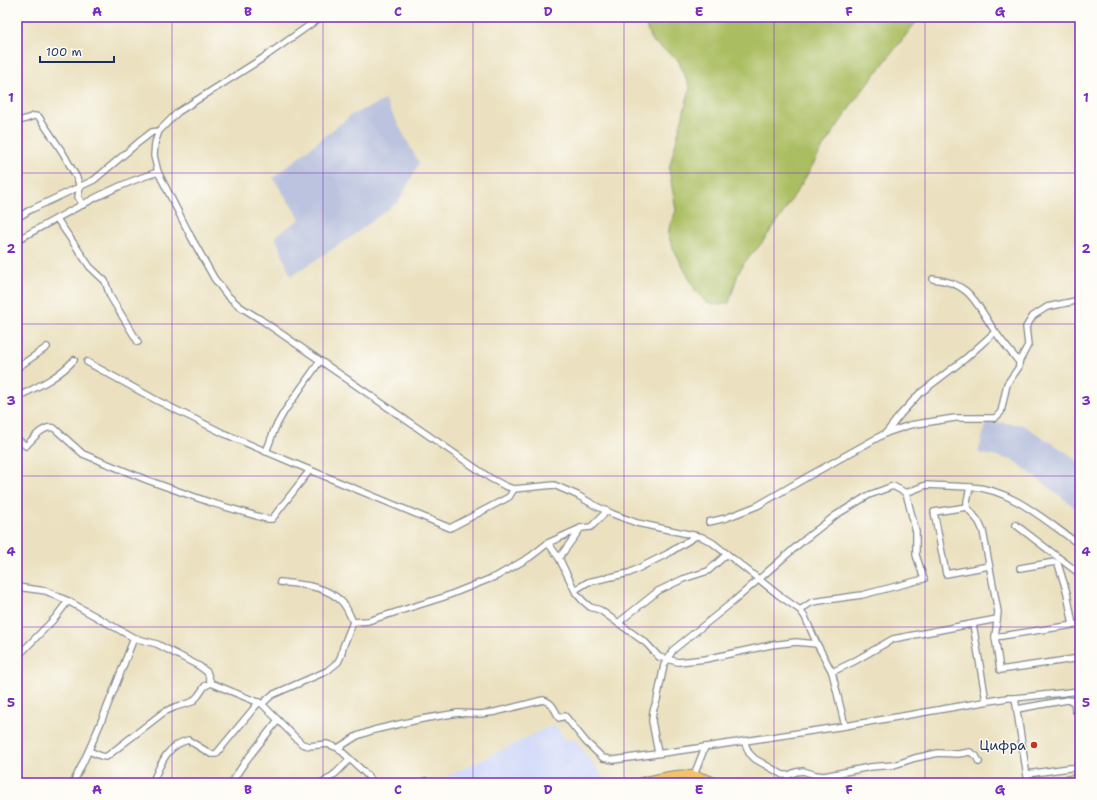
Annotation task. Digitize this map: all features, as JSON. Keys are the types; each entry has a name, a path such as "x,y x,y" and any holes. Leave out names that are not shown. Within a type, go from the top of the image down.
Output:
{"highway":[{"path":"638,783 667,776 691,774 716,783"},
{"path":"1050,783 1080,778"}],"street":[{"path":"321,17 263,58 178,112 159,131 155,143 154,156 158,172 190,237 214,278 226,294 239,306 490,478 505,486 514,488 554,486 578,495 607,511 637,523 696,536 714,543 759,580 800,610 805,617 832,672 845,726"},
{"path":"17,122 34,116 39,117 64,153 78,178 80,187 78,197 83,205"},
{"path":"17,218 30,210 94,180 152,132 159,131"},
{"path":"17,240 138,178 158,172"},
{"path":"57,219 90,267 105,281 110,296 138,342"},
{"path":"933,279 946,280 967,290 995,332 1019,362"},
{"path":"709,522 726,518 757,506 886,433 910,425 955,418 995,418 1001,412 1007,384 1019,367 1019,362 1028,345 1026,327 1033,316 1047,307 1080,300"},
{"path":"886,433 900,415 920,394 966,358 995,332"},
{"path":"17,368 47,347"},
{"path":"17,397 52,378 67,368 74,360"},
{"path":"266,452 275,428 284,412 320,361"},
{"path":"87,362 158,401 266,452 450,528 509,497 514,488"},
{"path":"17,439 26,446 44,429 50,427 54,428 83,454 147,480 267,519 272,519 310,470"},
{"path":"658,753 652,721 653,711 657,700 664,665 674,650 836,515 869,495 892,486 906,493 926,485 978,487 996,491 1015,500 1080,545"},
{"path":"970,487 967,507 979,522 983,531 998,612 995,637 1000,670 1080,658"},
{"path":"800,610 812,602 862,595 924,579 916,555 916,532 906,493"},
{"path":"967,507 934,512 946,574 989,566"},
{"path":"353,622 368,621 444,597 497,576 530,557 548,543 581,528 591,527 607,511"},
{"path":"1016,525 1080,574"},
{"path":"559,558 581,528"},
{"path":"575,590 588,582 628,573 667,554 696,536"},
{"path":"548,543 559,558 575,590 583,601 590,607 600,610 646,643 659,657 678,662 699,660 771,645 796,642 817,644"},
{"path":"618,623 658,591 683,579 708,572 728,554"},
{"path":"1020,568 1055,562 1058,564 1067,593 1073,625"},
{"path":"280,582 315,587 327,592 342,602 353,622"},
{"path":"17,587 46,590 134,638 157,644 208,672 211,683"},
{"path":"17,657 55,618 68,601"},
{"path":"832,672 893,639 998,619"},
{"path":"152,783 166,754 172,746 188,740 212,754 216,754 261,703 272,695 327,671 338,662 341,656 342,647 353,622"},
{"path":"973,624 986,701"},
{"path":"995,637 1080,624"},
{"path":"73,783 89,751 121,674 134,638"},
{"path":"89,751 106,757 164,712 192,702 205,686 211,683 261,703 302,744 310,746 327,744 338,748 374,783"},
{"path":"338,748 357,736 374,730 422,718 495,712 543,700 552,705 559,718 565,716 586,742 603,758 614,760 845,726 986,701 1080,691"},
{"path":"1015,698 1028,783"},
{"path":"1017,709 1067,700 1074,701 1075,710"},
{"path":"231,783 245,762 278,720"},
{"path":"744,741 749,753 755,759 783,775 803,771 816,775 834,774 859,768 894,765 915,758 938,753 958,754 970,752 976,756 979,762"},
{"path":"691,774 705,747"},
{"path":"323,783 350,759"},
{"path":"1027,774 1075,768 1080,772"},
{"path":"17,778 21,783"}],"shaded area":[{"path":"385,100 419,163 399,201 351,237 291,276 275,236 300,219 273,178 351,115"},
{"path":"987,421 1023,425 1069,454 1080,464 1080,511 1013,460 978,453"},
{"path":"554,724 567,741 574,738 608,783 434,783"}],"green space":[{"path":"648,17 920,17 855,100 823,147 780,218 761,244 744,263 738,274 729,303 719,305 707,303 696,291 674,250 668,235 670,224 676,211 669,169 690,88 678,60 651,40 645,23"}],"place":[{"name":"Цифра","path":"1034,745"}]}
